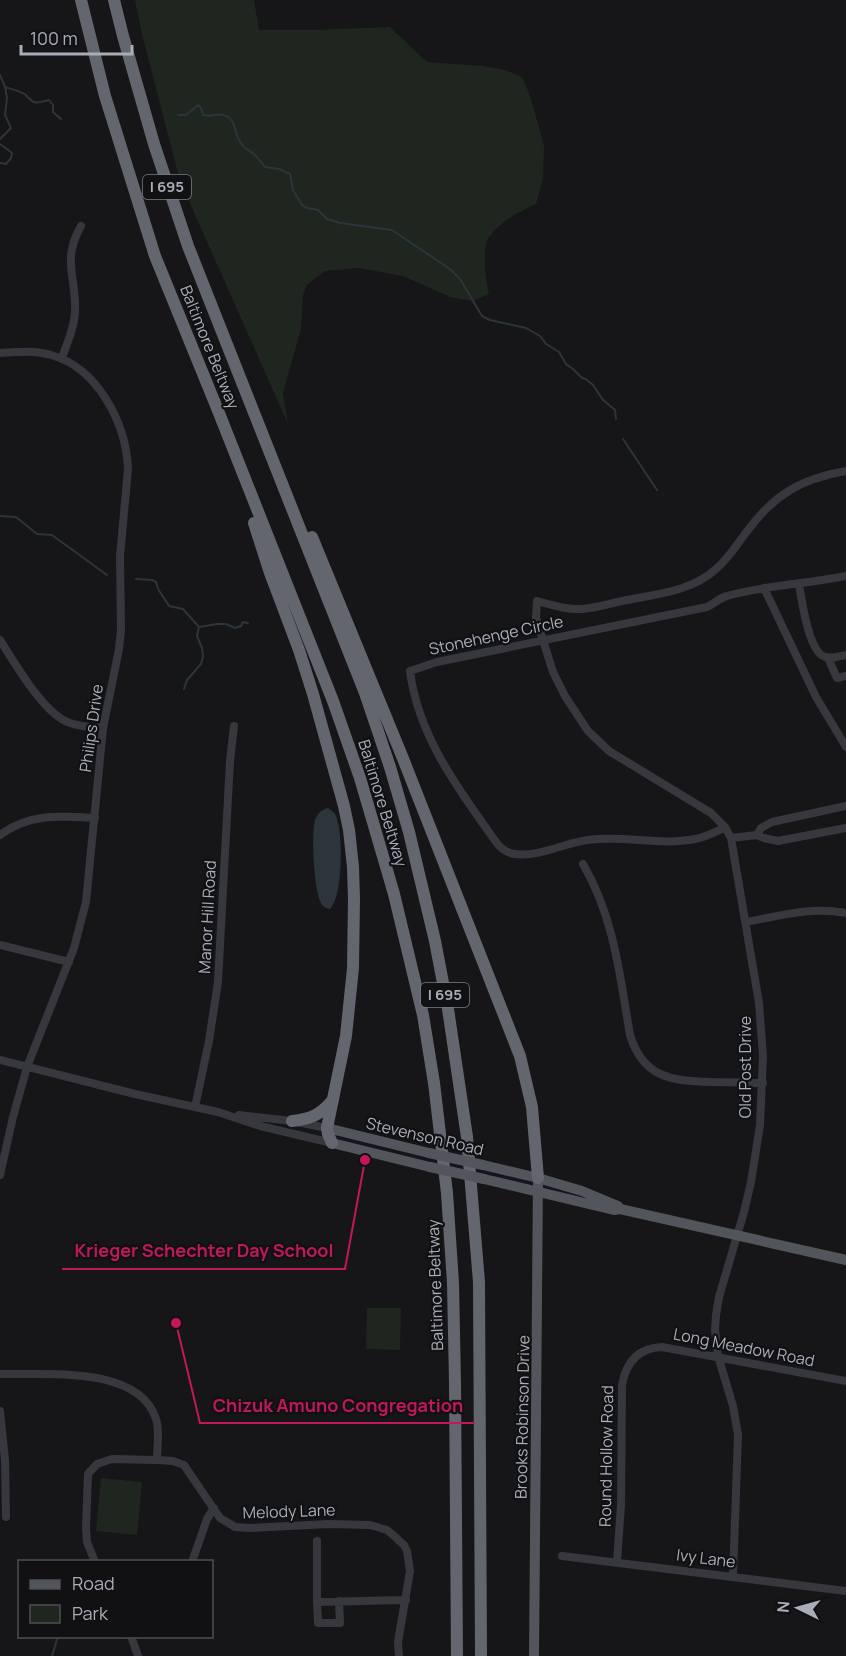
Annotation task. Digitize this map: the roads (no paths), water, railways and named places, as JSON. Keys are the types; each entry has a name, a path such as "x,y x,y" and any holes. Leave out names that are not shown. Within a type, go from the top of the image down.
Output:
{"highway":[{"name":"Baltimore Beltway","path":"81,0 105,96 155,256 333,701 360,778 394,894 423,1015 434,1083 447,1193 453,1283 457,1656"},
{"name":"Baltimore Beltway","path":"114,0 136,85 172,202 365,693 409,832 435,941 448,1009 467,1137 479,1282 481,1656"},
{"path":"236,369 246,382 346,619 507,1020 520,1056 532,1107 538,1178"},
{"path":"219,413 270,573 313,694 349,830 354,899 353,968 346,1036 327,1128 332,1143"},
{"path":"292,1121 308,1119 320,1113 333,1099"}],"main road":[{"name":"Stevenson Road","path":"327,1128 538,1178 582,1191 617,1205 620,1209"},
{"name":"Stevenson Road","path":"332,1143 614,1210 620,1209 846,1260"},
{"name":"Brooks Robinson Drive","path":"534,1656 538,1178"}],"street":[{"path":"62,358 74,325 70,251 73,239 81,226"},
{"name":"Philips Drive","path":"0,353 37,352 62,358 75,366 92,380 102,393 121,430 127,455 127,484 120,556 121,630 103,728 86,902 69,962 27,1067 0,1176"},
{"name":"Old Post Drive","path":"733,1576 738,1435 733,1406 715,1343 716,1315 744,1212 756,1154 763,1083 763,1056 759,1003 731,838 725,827 711,813 597,742 579,720 553,672 536,618 537,601 582,609 694,585 725,561 756,519 776,499 801,483 846,471"},
{"name":"Stonehenge Circle","path":"725,827 697,839 681,841 660,842 623,838 587,840 528,854 508,853 501,849 438,754 415,696 410,670 437,662 707,607 727,596 764,588 799,585 846,576"},
{"path":"799,585 806,622 818,652 828,657 846,655"},
{"path":"764,588 816,697 846,747"},
{"path":"0,640 39,697 54,714 70,723 103,728"},
{"path":"828,657 837,678 846,676"},
{"name":"Manor Hill Road","path":"195,1107 209,1041 218,982 230,761 234,726"},
{"path":"757,835 761,828 772,822 846,806"},
{"path":"0,835 17,824 43,817 95,818"},
{"path":"731,838 757,835 778,841 846,828"},
{"path":"584,864 607,915 616,951 630,1035 633,1045 644,1062 661,1074 680,1081 763,1083"},
{"path":"746,922 811,911 828,910 846,913"},
{"path":"0,945 69,962"},
{"name":"Stevenson Road","path":"0,1060 218,1112 292,1121 327,1128"},
{"name":"Stevenson Road","path":"218,1112 260,1126 332,1143"},
{"name":"Long Meadow Road","path":"637,1354 653,1347 662,1347 846,1381"},
{"name":"Round Hollow Road","path":"617,1562 622,1384 626,1369 637,1354"},
{"path":"0,1374 84,1376 108,1380 131,1390 153,1412 156,1421 157,1460"},
{"path":"0,1411 5,1460 6,1517"},
{"name":"Melody Lane","path":"94,1560 87,1542 86,1529 88,1474 97,1464 112,1459 173,1461 184,1465 220,1518 235,1527 345,1524 370,1525 387,1530 404,1545 409,1560 409,1581 398,1642 399,1656"},
{"path":"193,1560 207,1519 214,1508"},
{"path":"317,1541 318,1623 340,1623 339,1601"},
{"name":"Ivy Lane","path":"562,1556 846,1591"},
{"path":"317,1602 406,1600"},
{"path":"131,1638 138,1656"}],"waterway":[{"path":"0,75 7,98 5,115 11,128 0,139"},
{"path":"5,87 26,95 36,103 49,100 53,105 53,112 61,119"},
{"path":"178,115 186,115 198,105 203,115 226,116 233,123 241,143 265,167 279,169 290,174 293,190 302,205 318,210 327,219 340,223 392,230 450,269 460,279 482,316 526,328 540,336 546,344 559,352 566,364 593,385 603,400 615,410 616,419"},
{"path":"0,144 12,153 6,164 0,163"},
{"path":"623,439 657,490"},
{"path":"0,516 16,517 37,534 52,535 107,575"},
{"path":"136,579 156,582 169,606 183,609 199,627"},
{"path":"199,627 226,624 235,628 241,626 243,622 248,623"},
{"path":"184,689 187,680 201,664 203,656 197,636 199,627"},
{"path":"52,1656 57,1638"}],"place":[{"name":"Krieger Schechter Day School","path":"365,1160"},
{"name":"Chizuk Amuno Congregation","path":"176,1323"}]}
